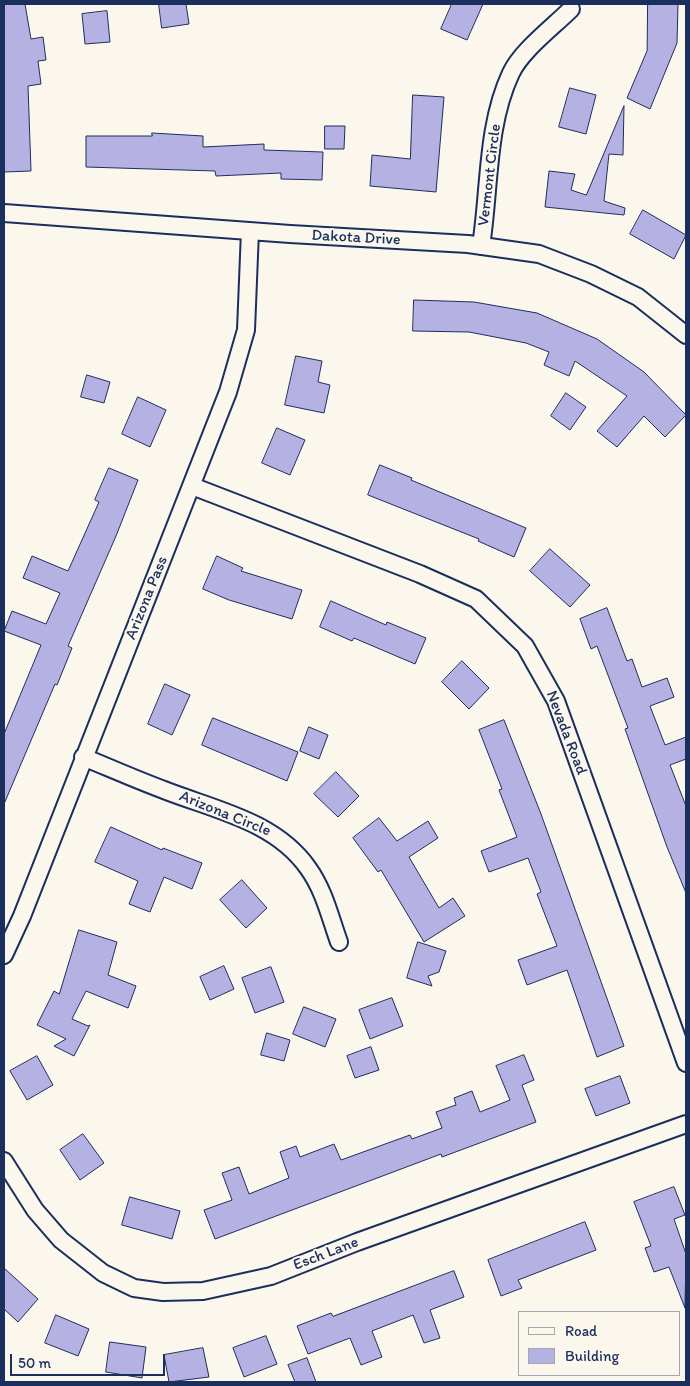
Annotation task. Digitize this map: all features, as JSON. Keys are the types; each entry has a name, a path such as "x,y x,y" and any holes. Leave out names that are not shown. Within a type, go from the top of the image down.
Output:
{"street":[{"name":"Vermont Circle","path":"481,246 487,211 495,122 511,73 522,58 572,9"},
{"name":"Dakota Drive","path":"4,212 481,246 539,254 591,274 638,297 686,335"},
{"name":"Arizona Pass","path":"4,955 22,916 228,392 246,330 250,231"},
{"name":"Nevada Road","path":"192,486 420,574 476,599 525,646 556,701 686,1063"},
{"name":"Arizona Circle","path":"83,757 165,790 227,812 279,836 308,868 323,896 339,942"},
{"name":"Esch Lane","path":"4,1161 35,1210 61,1240 103,1273 134,1288 163,1292 203,1292 271,1276 357,1242 686,1124"}],"building":[{"path":"4,4 25,4 31,39 43,37 46,60 38,61 41,84 28,86 31,171 4,172"},
{"path":"159,4 186,4 189,24 162,28"},
{"path":"452,4 483,4 467,40 441,29"},
{"path":"648,4 678,4 677,43 650,109 627,98 647,51"},
{"path":"107,11 110,42 85,44 82,14"},
{"path":"570,88 596,95 586,134 559,127"},
{"path":"413,95 444,97 436,192 370,186 372,155 410,159"},
{"path":"624,106 623,155 609,154 604,201 625,208 624,215 545,207 549,171 575,174 571,190 586,195"},
{"path":"325,126 345,126 344,149 325,149"},
{"path":"152,133 203,136 203,147 264,144 264,150 323,152 322,180 281,179 281,173 216,176 215,171 86,167 86,136 152,136"},
{"path":"643,210 686,235 674,259 630,234"},
{"path":"414,300 474,302 537,313 597,339 644,372 686,415 665,437 644,416 617,447 597,431 627,396 575,361 569,376 544,365 549,352 526,343 469,332 413,331"},
{"path":"296,356 322,361 318,382 330,385 324,413 285,405"},
{"path":"87,375 110,382 104,403 81,397"},
{"path":"566,393 586,407 570,430 551,416"},
{"path":"138,397 166,410 150,447 122,434"},
{"path":"277,428 305,440 290,475 262,463"},
{"path":"380,465 526,528 514,557 478,541 479,539 368,495"},
{"path":"109,468 138,480 68,646 72,648 57,685 55,684 4,804 4,734 41,645 4,631 12,611 46,624 60,593 23,578 32,556 68,571 99,502 95,500"},
{"path":"550,549 590,585 570,607 530,571"},
{"path":"217,556 243,568 241,571 302,590 292,619 229,600 203,589"},
{"path":"331,601 386,625 387,622 426,638 415,664 354,638 352,641 320,627"},
{"path":"607,608 627,661 632,659 642,687 667,678 674,697 650,706 665,745 686,737 686,759 670,765 686,806 686,893 667,847 625,729 628,728 597,646 591,649 580,619"},
{"path":"462,661 489,688 469,709 442,682"},
{"path":"165,684 190,695 172,735 148,724"},
{"path":"213,718 298,752 287,781 202,745"},
{"path":"504,720 541,814 624,1046 597,1057 567,970 527,985 518,960 557,946 537,894 541,892 528,858 489,872 481,851 517,837 499,790 502,789 479,730"},
{"path":"309,727 328,735 319,759 300,751"},
{"path":"336,772 359,796 338,817 314,794"},
{"path":"379,818 397,841 428,821 438,838 409,857 439,908 453,898 465,916 424,942 381,870 378,872 353,838"},
{"path":"111,827 162,850 163,848 202,863 192,889 164,877 150,912 129,904 138,881 95,862"},
{"path":"242,880 267,908 246,928 220,900"},
{"path":"79,930 117,942 108,975 136,986 128,1008 86,991 72,1019 88,1026 90,1025 74,1056 54,1046 66,1039 37,1025 54,991 59,994"},
{"path":"418,942 446,951 439,972 428,976 432,986 407,978"},
{"path":"224,966 234,989 210,1000 200,977"},
{"path":"271,967 284,1002 255,1013 242,978"},
{"path":"392,998 403,1026 370,1039 359,1010"},
{"path":"304,1007 336,1019 325,1047 293,1034"},
{"path":"267,1033 290,1040 284,1061 261,1055"},
{"path":"371,1047 379,1070 355,1078 347,1056"},
{"path":"524,1055 534,1080 522,1085 536,1122 442,1157 441,1154 215,1239 204,1210 232,1200 222,1173 239,1167 249,1194 289,1178 280,1152 296,1146 300,1157 334,1144 341,1160 410,1135 412,1139 442,1128 436,1112 456,1105 454,1098 472,1091 480,1112 510,1100 496,1066"},
{"path":"37,1056 53,1085 27,1100 10,1071"},
{"path":"620,1076 630,1103 596,1116 585,1089"},
{"path":"83,1134 104,1163 80,1180 60,1150"},
{"path":"674,1187 685,1215 674,1219 686,1254 685,1308 669,1267 654,1272 645,1248 651,1246 634,1202"},
{"path":"130,1197 180,1211 172,1239 122,1225"},
{"path":"585,1222 596,1250 518,1280 522,1288 501,1296 488,1260"},
{"path":"4,1268 38,1299 18,1322 4,1309"},
{"path":"454,1271 464,1297 430,1310 440,1338 424,1343 413,1315 372,1331 382,1357 361,1365 350,1338 308,1354 297,1326 331,1313 333,1316"},
{"path":"56,1315 89,1329 78,1356 45,1343"},
{"path":"266,1336 277,1364 244,1377 233,1348"},
{"path":"110,1342 146,1347 142,1378 106,1372"},
{"path":"203,1348 209,1377 169,1382 164,1355"},
{"path":"307,1358 316,1382 295,1382 288,1365"}]}
